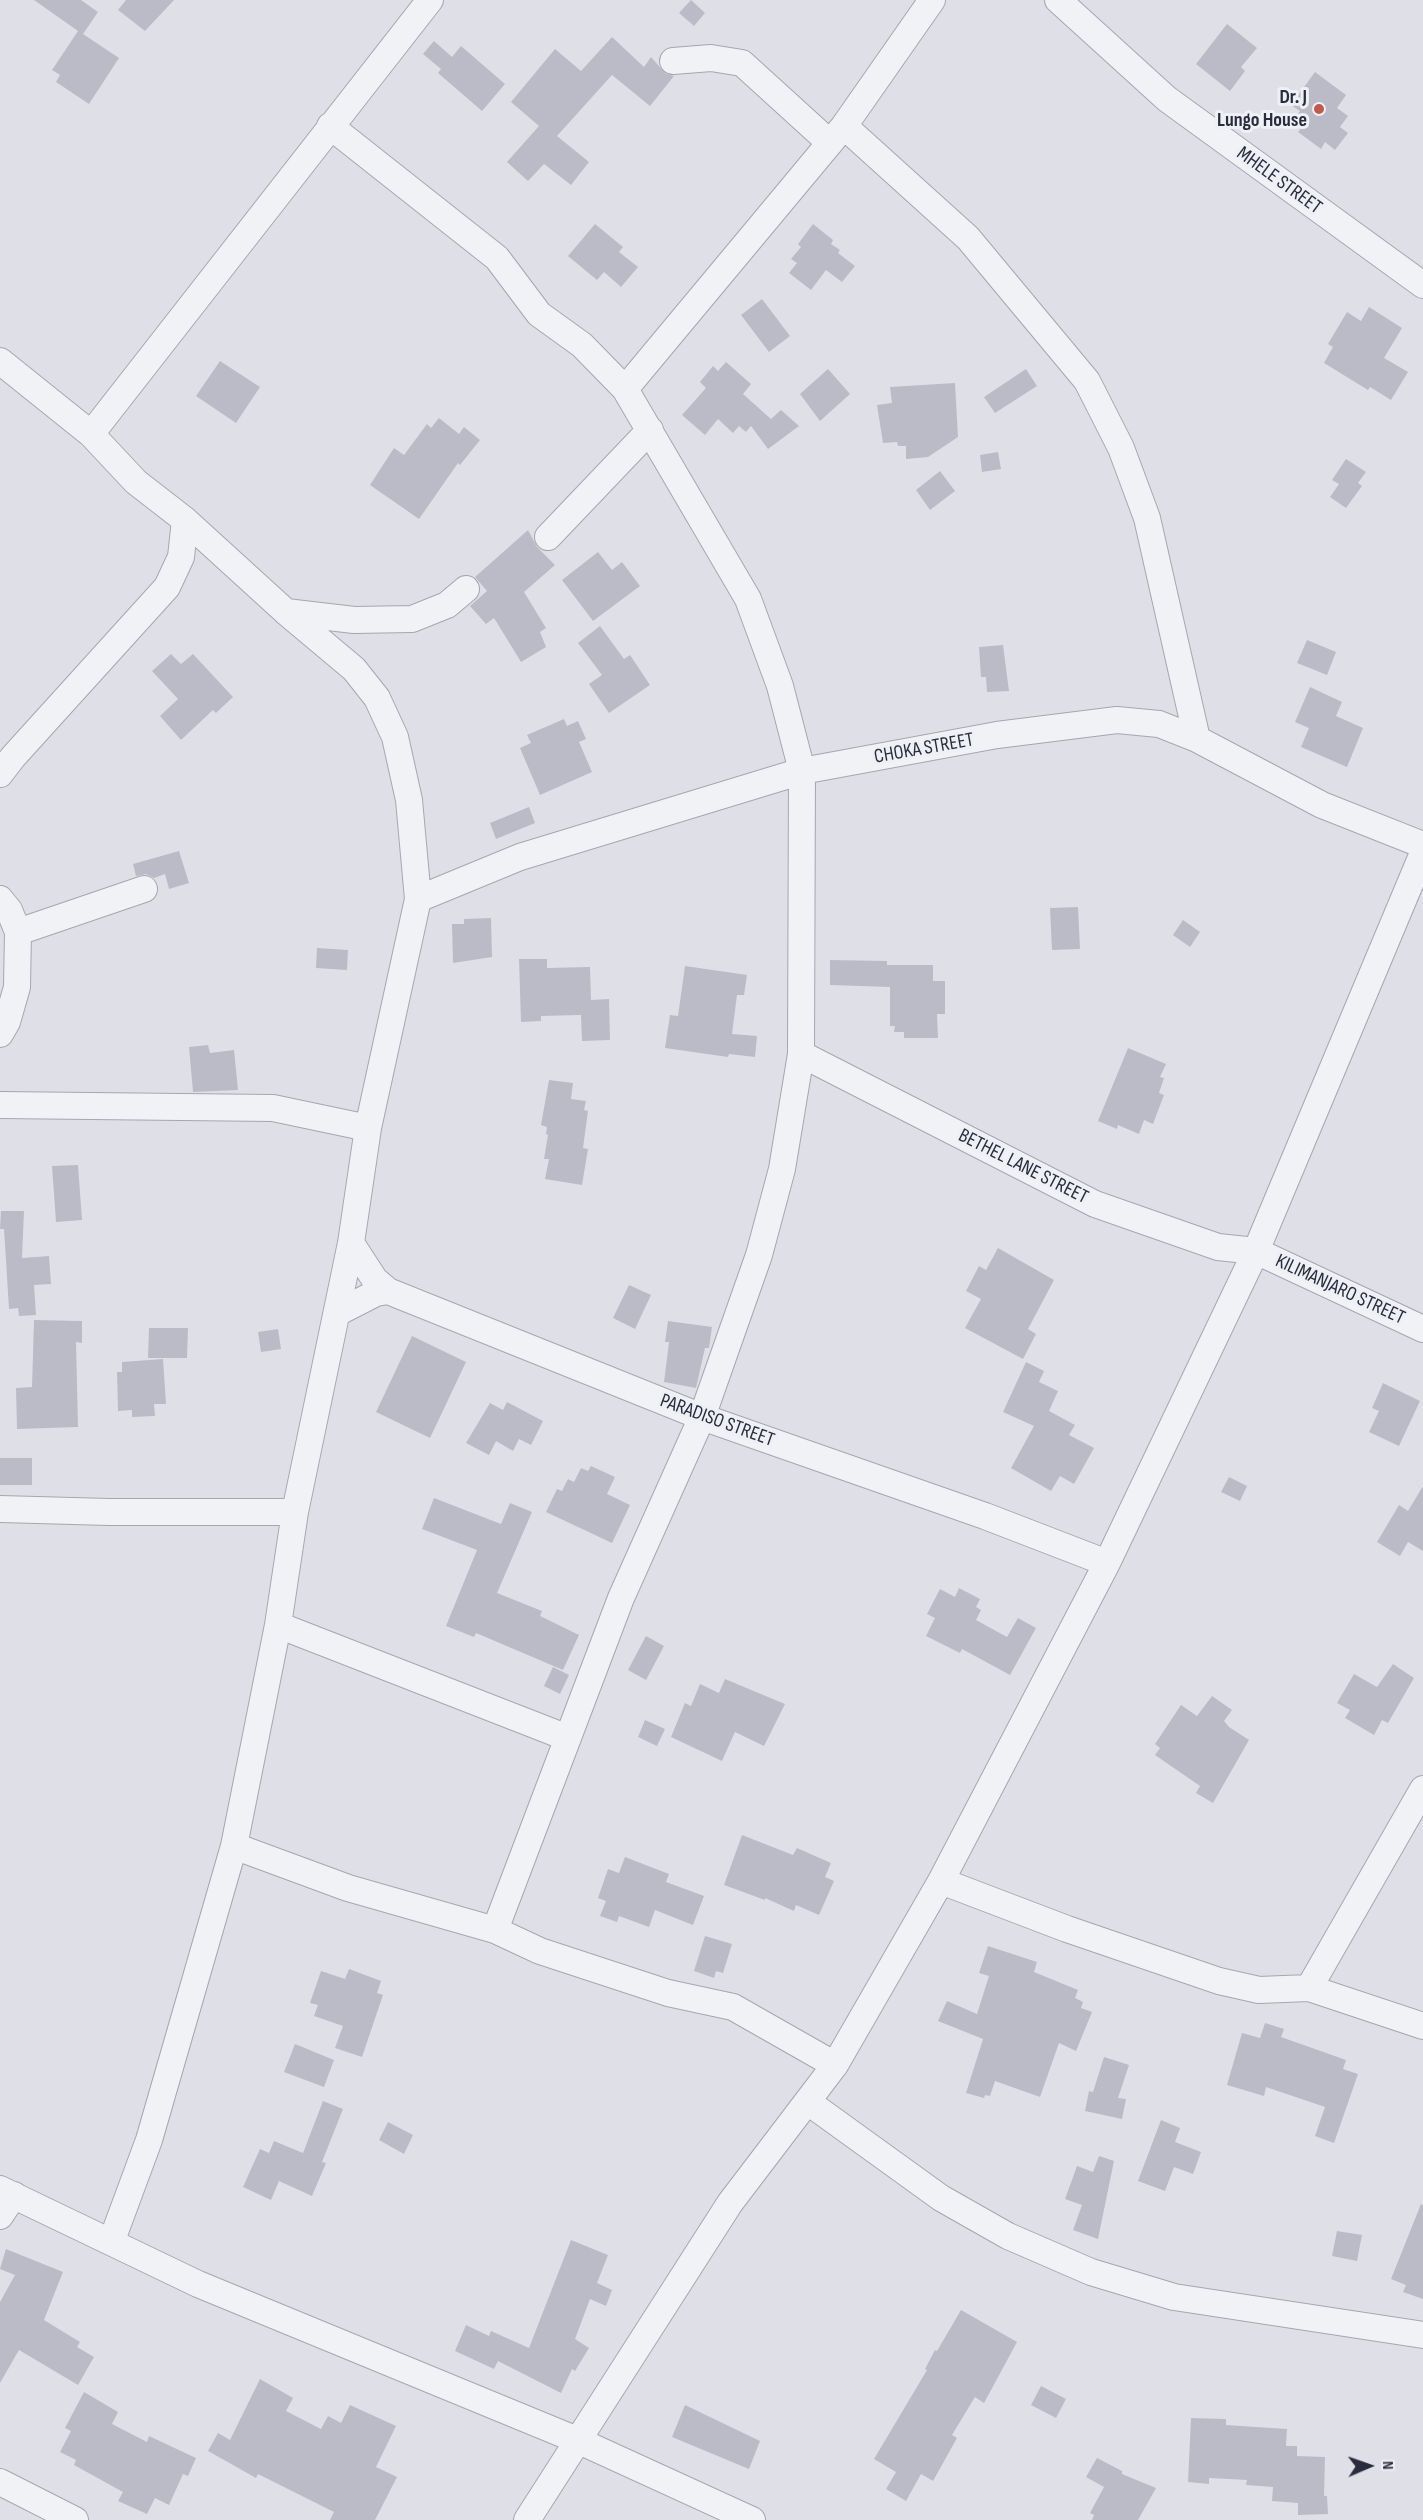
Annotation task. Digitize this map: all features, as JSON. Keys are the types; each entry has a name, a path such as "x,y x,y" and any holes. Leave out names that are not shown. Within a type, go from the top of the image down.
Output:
{"street":[{"path":"92,434 430,0"},
{"path":"625,389 837,135 932,0"},
{"name":"MHELE STREET","path":"1058,0 1167,99 1423,285"},
{"path":"673,61 711,58 742,63 837,135 968,238 1088,381 1121,448 1147,518 1197,739"},
{"path":"330,126 497,258 539,314 582,345 625,389 748,599 780,687 802,771 801,1054 782,1169 759,1255 702,1417 621,1598 495,1930"},
{"path":"0,361 92,434 136,482 185,520 286,612 354,669 377,698 391,727 409,800 418,899 368,1128 351,1243 295,1512 278,1625 234,1846 149,2140 112,2240"},
{"path":"548,537 650,430"},
{"path":"0,774 167,587 181,557 185,520"},
{"path":"286,612 354,620 412,620 447,605 466,589"},
{"name":"CHOKA STREET","path":"418,899 520,857 802,771 997,735 1117,720 1159,724 1197,739 1322,805 1423,845"},
{"path":"527,2520 730,2203 835,2065 941,1881 1107,1563 1256,1251 1423,853"},
{"path":"18,932 144,890"},
{"path":"0,899 9,910 18,932 17,987 7,1022 0,1034"},
{"name":"BETHEL LANE STREET","path":"801,1054 1095,1204 1218,1247 1256,1251"},
{"path":"0,1105 273,1108 368,1128"},
{"name":"PARADISO STREET","path":"351,1243 375,1280 388,1291 702,1417 985,1516 1107,1563"},
{"name":"KILIMANJARO STREET","path":"1256,1251 1423,1329"},
{"path":"337,1312 376,1293 388,1291"},
{"path":"0,1509 109,1512 295,1512"},
{"path":"278,1625 568,1738"},
{"path":"1309,1988 1423,1789"},
{"path":"234,1846 348,1888 495,1930 540,1951 647,1986 733,2007 835,2065"},
{"path":"941,1881 1067,1929 1219,1981 1259,1990 1309,1988 1423,2026"},
{"path":"808,2102 941,2198 1008,2236 1091,2272 1174,2297 1423,2335"},
{"path":"5,2200 112,2240 198,2284 577,2440 752,2520"},
{"path":"0,2482 75,2520"}],"building":[{"path":"34,0 81,0 98,12 83,34 119,58 89,104 56,82 60,75 52,70 78,31"},
{"path":"126,0 174,0 145,31 118,10"},
{"path":"691,0 705,13 694,26 679,13"},
{"name":"Dr. J Lungo House","path":"1227,24 1257,48 1241,67 1245,71 1230,91 1196,64"},
{"path":"612,37 644,67 651,57 666,74 674,76 650,106 612,75 557,136 589,162 571,185 544,164 528,181 507,162 539,126 511,102 555,49 581,71"},
{"path":"434,41 452,57 461,46 505,84 482,111 438,73 441,69 423,54"},
{"name":"Dr. J Lungo House","path":"1315,72 1346,95 1337,108 1348,116 1340,127 1348,133 1335,150 1325,142 1321,149 1298,132 1305,124 1296,117 1300,111 1291,105"},
{"path":"595,224 623,247 619,252 638,267 621,287 604,272 597,280 568,256"},
{"path":"813,224 833,240 831,244 840,250 838,253 855,266 842,282 826,270 811,290 789,273 797,263 791,259 801,247 798,244"},
{"path":"762,299 790,336 769,352 741,315"},
{"path":"1369,307 1402,328 1384,358 1408,372 1391,400 1370,387 1368,390 1324,363 1333,347 1328,344 1347,312 1361,321"},
{"path":"220,361 260,387 236,423 196,396"},
{"path":"726,362 751,384 743,394 771,419 781,410 799,426 768,449 751,426 746,432 739,426 733,433 718,419 705,435 682,415 706,388 700,382 713,366 718,371"},
{"path":"828,369 850,394 820,421 800,394"},
{"path":"1026,369 1037,386 995,413 984,397"},
{"path":"955,383 958,437 928,457 906,459 906,446 898,446 897,442 883,443 877,405 892,403 890,387"},
{"path":"439,418 459,434 464,427 480,440 460,465 458,463 419,519 370,485 394,448 404,455 427,424 431,428"},
{"path":"998,452 1001,469 982,472 980,455"},
{"path":"1346,459 1366,472 1358,483 1362,486 1346,508 1330,497 1339,484 1332,480"},
{"path":"940,471 955,491 930,510 916,490"},
{"path":"528,530 537,547 555,565 524,592 546,628 540,632 546,647 521,662 494,618 486,624 470,606 487,591 475,577"},
{"path":"598,552 612,570 622,562 640,586 593,621 562,580"},
{"path":"600,626 624,659 630,655 650,685 609,713 589,684 602,675 578,643"},
{"path":"1307,640 1336,652 1327,675 1297,663"},
{"path":"1003,645 1009,691 987,692 986,677 981,677 979,647"},
{"path":"171,654 181,664 193,654 233,697 216,713 213,710 181,740 160,716 178,699 152,671"},
{"path":"1310,687 1342,702 1336,716 1363,728 1347,767 1301,747 1309,728 1295,722"},
{"path":"564,719 567,726 578,721 586,739 579,742 592,772 540,795 520,748 531,743 527,735"},
{"path":"529,807 535,823 496,839 490,823"},
{"path":"179,851 189,883 169,889 165,874 154,878 146,874 136,876 133,864"},
{"path":"1078,907 1080,949 1052,950 1050,908"},
{"path":"491,918 492,957 453,963 452,924 464,924 464,919"},
{"path":"1183,920 1200,932 1190,947 1173,935"},
{"path":"317,948 348,950 347,970 316,968"},
{"path":"519,959 547,959 547,968 590,967 591,1000 609,999 610,1040 582,1041 581,1015 541,1016 541,1021 521,1022"},
{"path":"830,960 887,961 887,965 933,965 933,981 945,981 945,1014 937,1014 938,1038 904,1038 904,1032 894,1032 895,1026 890,1026 890,987 830,985"},
{"path":"685,966 747,975 744,995 737,995 732,1034 757,1036 755,1057 729,1054 728,1057 665,1048 670,1015 678,1016"},
{"path":"208,1045 210,1053 234,1050 238,1090 193,1092 189,1047"},
{"path":"1128,1048 1166,1064 1160,1077 1164,1078 1159,1093 1164,1095 1153,1124 1144,1120 1139,1134 1118,1125 1117,1129 1098,1121"},
{"path":"549,1080 573,1083 571,1099 586,1101 584,1110 588,1111 583,1148 588,1149 582,1185 545,1179 549,1159 544,1159 548,1135 546,1134 547,1127 541,1125"},
{"path":"78,1165 82,1220 56,1222 52,1166"},
{"path":"1,1211 24,1211 22,1258 49,1256 51,1284 34,1285 36,1315 19,1316 18,1308 9,1309 4,1229 0,1229"},
{"path":"998,1248 1054,1280 1028,1329 1036,1334 1023,1359 965,1328 981,1299 966,1291 979,1266 986,1270"},
{"path":"629,1285 651,1295 635,1329 613,1318"},
{"path":"34,1320 82,1321 82,1343 76,1342 78,1427 17,1429 16,1388 32,1387"},
{"path":"668,1321 712,1327 709,1348 705,1348 696,1388 664,1382 669,1342 665,1342"},
{"path":"149,1328 188,1328 187,1358 148,1358"},
{"path":"278,1329 281,1349 261,1352 258,1332"},
{"path":"412,1336 466,1362 430,1438 376,1412"},
{"path":"163,1359 166,1404 154,1404 155,1416 132,1417 132,1410 118,1411 117,1372 122,1372 122,1362"},
{"path":"1026,1362 1044,1371 1039,1382 1058,1391 1049,1411 1075,1425 1069,1435 1094,1448 1074,1484 1060,1476 1051,1491 1011,1468 1034,1426 1003,1412"},
{"path":"1383,1383 1420,1401 1399,1446 1369,1432 1379,1411 1372,1408"},
{"path":"507,1402 543,1421 531,1445 519,1439 513,1451 496,1441 489,1455 466,1443 490,1403 503,1410"},
{"path":"0,1458 32,1458 32,1485 0,1485"},
{"path":"591,1466 615,1477 607,1494 630,1505 612,1543 546,1512 557,1489 562,1491 568,1479 574,1482 581,1468 588,1471"},
{"path":"1229,1477 1247,1486 1240,1501 1221,1492"},
{"path":"1423,1486 1423,1551 1408,1542 1400,1556 1377,1542 1399,1505 1408,1511"},
{"path":"434,1498 501,1524 510,1503 532,1512 497,1593 542,1611 540,1616 579,1635 563,1670 476,1633 474,1637 446,1626 477,1550 422,1529"},
{"path":"959,1588 980,1599 976,1607 981,1610 976,1620 1007,1637 1018,1618 1036,1628 1010,1675 962,1649 960,1653 926,1636 935,1618 927,1614 940,1589 955,1597"},
{"path":"646,1636 664,1646 646,1680 628,1670"},
{"path":"1393,1664 1414,1678 1388,1723 1382,1720 1374,1735 1345,1718 1350,1710 1337,1703 1354,1674 1377,1687"},
{"path":"553,1667 569,1675 560,1694 544,1686"},
{"path":"725,1679 785,1704 764,1746 735,1732 722,1761 671,1737 685,1703 691,1706 700,1684 719,1693"},
{"path":"1212,1696 1232,1710 1224,1721 1229,1727 1249,1740 1213,1803 1196,1793 1200,1786 1155,1755 1160,1748 1155,1744 1181,1705 1197,1716"},
{"path":"645,1720 665,1729 657,1746 638,1737"},
{"path":"742,1835 793,1855 797,1848 831,1863 825,1877 834,1881 819,1915 796,1905 794,1911 765,1898 765,1900 724,1885"},
{"path":"625,1857 669,1874 666,1882 704,1896 693,1925 655,1910 649,1927 619,1916 617,1922 600,1916 606,1901 598,1898 608,1869 619,1873"},
{"path":"705,1936 732,1944 723,1973 716,1971 714,1978 694,1971"},
{"path":"988,1946 1037,1962 1034,1972 1078,1990 1075,1998 1083,2002 1081,2008 1092,2012 1076,2051 1059,2043 1040,2097 995,2081 990,2096 985,2095 984,2098 966,2093 983,2039 938,2021 947,2001 977,2014 989,1976 979,1973"},
{"path":"349,1969 381,1981 377,1993 383,1995 362,2057 335,2048 343,2026 314,2016 318,2005 310,2003 321,1971 345,1979"},
{"path":"1265,2023 1284,2029 1281,2037 1346,2060 1343,2069 1358,2074 1334,2143 1315,2136 1325,2107 1266,2087 1264,2096 1227,2085 1242,2033 1260,2038"},
{"path":"295,2044 334,2060 324,2087 284,2072"},
{"path":"1104,2057 1129,2065 1118,2098 1126,2099 1122,2119 1085,2111 1089,2091 1093,2092"},
{"path":"323,2101 343,2109 322,2162 326,2163 312,2196 279,2181 271,2200 243,2187 260,2149 269,2153 274,2141 303,2153"},
{"path":"1161,2120 1180,2128 1175,2142 1201,2152 1193,2174 1174,2167 1165,2191 1138,2181"},
{"path":"388,2122 413,2135 404,2154 379,2140"},
{"path":"1099,2156 1114,2161 1098,2239 1073,2230 1082,2205 1065,2199 1077,2166 1093,2172"},
{"path":"1421,2204 1423,2205 1423,2299 1403,2292 1406,2285 1391,2279"},
{"path":"1337,2231 1362,2235 1357,2261 1332,2256"},
{"path":"571,2240 608,2255 597,2283 612,2290 606,2306 590,2299 575,2339 589,2348 575,2371 572,2369 561,2393 498,2361 494,2369 455,2351 466,2325 489,2336 491,2331 529,2348"},
{"path":"6,2249 63,2272 44,2320 80,2342 77,2347 94,2357 78,2385 19,2350 0,2383 0,2302 15,2275 0,2269"},
{"path":"961,2310 1017,2342 984,2403 975,2397 952,2435 957,2438 933,2481 921,2474 906,2501 886,2489 896,2472 874,2459 927,2370 925,2369 935,2350 937,2351"},
{"path":"260,2379 293,2398 286,2411 321,2429 328,2416 341,2423 350,2405 396,2426 376,2467 397,2477 375,2520 330,2520 334,2512 258,2474 256,2478 208,2451 218,2433 230,2440"},
{"path":"1041,2386 1066,2399 1056,2418 1031,2405"},
{"path":"84,2392 118,2412 112,2424 147,2442 149,2436 196,2458 188,2476 183,2474 169,2505 155,2498 147,2514 118,2501 123,2492 74,2465 76,2460 60,2452 71,2431 65,2428"},
{"path":"685,2405 760,2441 749,2469 672,2437"},
{"path":"1191,2418 1226,2419 1226,2425 1287,2429 1286,2446 1297,2446 1297,2456 1325,2457 1324,2496 1327,2496 1328,2514 1298,2515 1298,2503 1272,2501 1273,2487 1246,2485 1247,2480 1209,2478 1209,2484 1188,2482"},
{"path":"1097,2458 1122,2471 1122,2474 1156,2488 1138,2520 1092,2520 1094,2515 1090,2513 1104,2487 1086,2477"}],"place":[{"name":"Dr. J Lungo House","path":"1319,109"}]}
